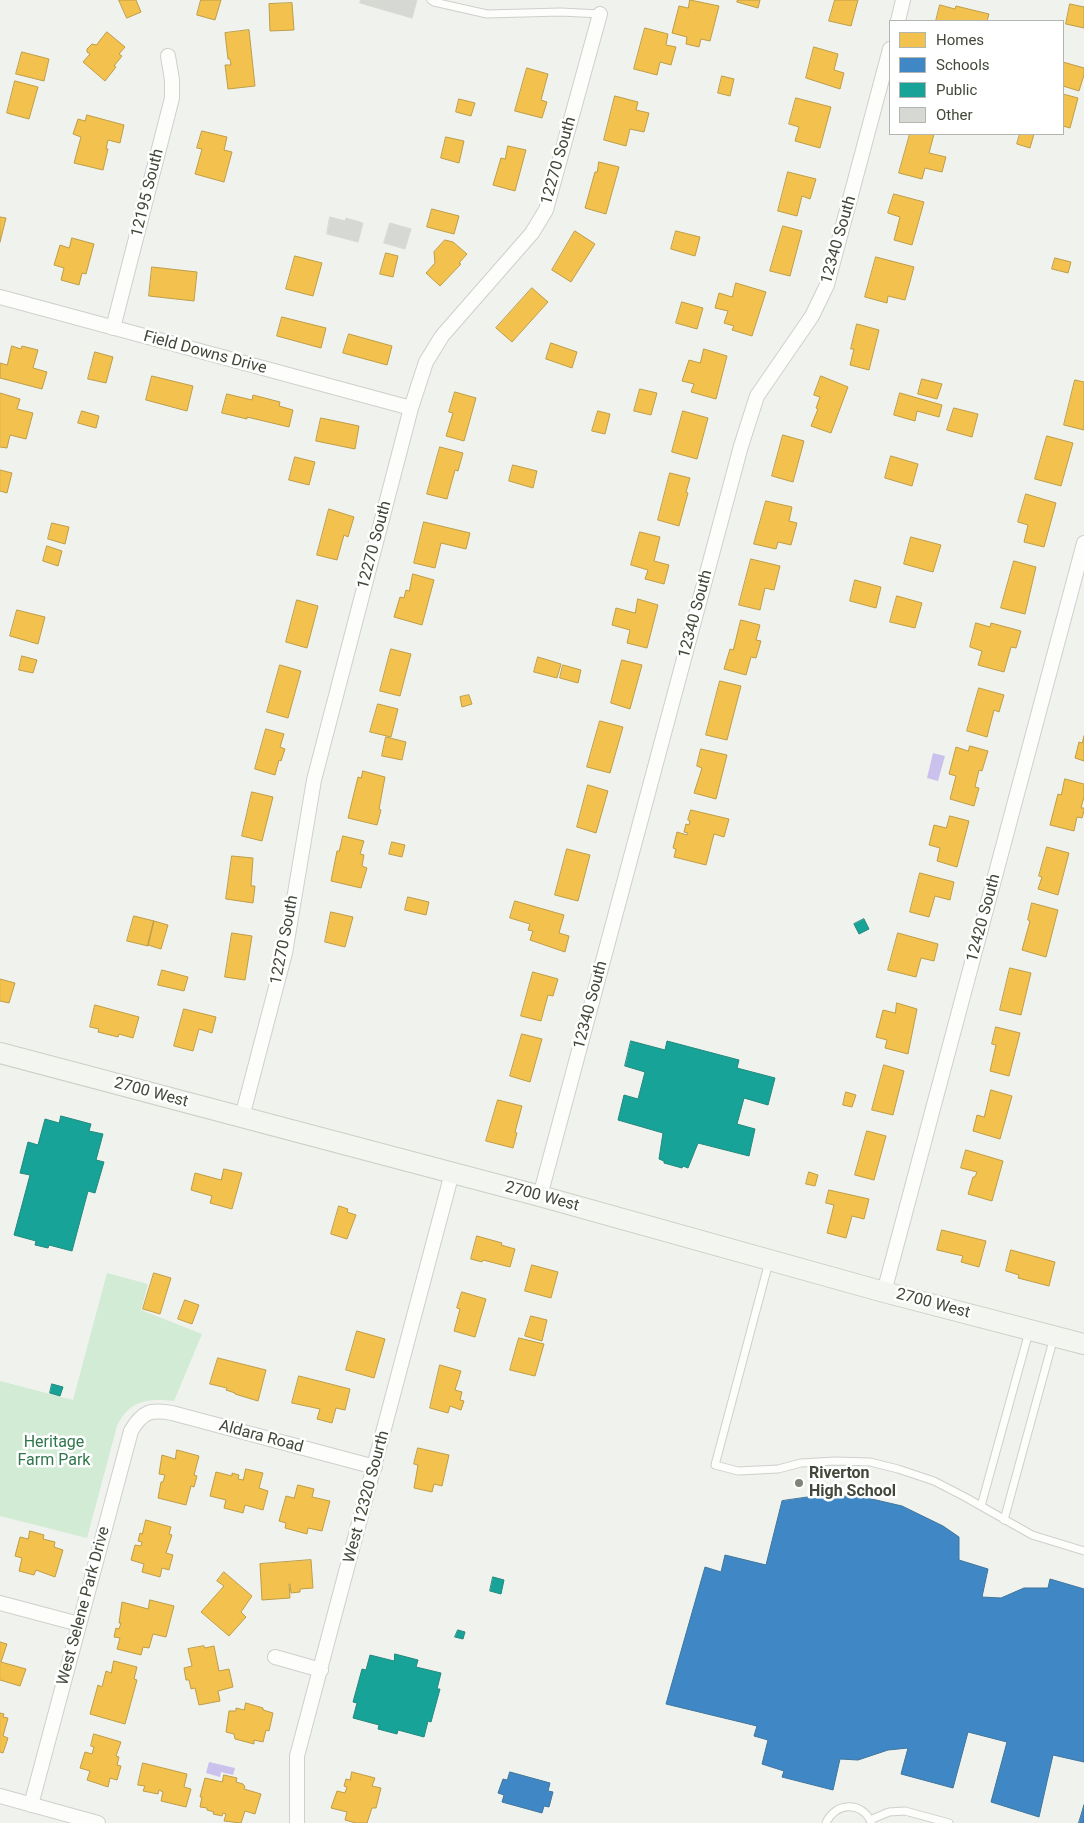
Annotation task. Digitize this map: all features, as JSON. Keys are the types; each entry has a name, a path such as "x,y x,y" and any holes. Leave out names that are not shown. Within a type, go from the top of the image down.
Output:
{"main road":[{"name":"2700 West","path":"0,1053 540,1196 884,1292 1084,1344"}],"street":[{"path":"898,20 903,0"},
{"name":"12270 South","path":"242,1117 285,953 314,780 411,408 426,362 442,336 532,232 546,210 600,14"},
{"name":"12340 South","path":"540,1196 740,446 757,396 812,316 827,285 889,53"},
{"name":"12195 South","path":"113,328 172,98 172,80 168,56"},
{"name":"Field Downs Drive","path":"0,297 411,408"},
{"name":"12420 South","path":"884,1292 1084,543"},
{"name":"West 12320 Sourth","path":"297,1823 297,1756 452,1173"},
{"name":"Aldara Road","path":"147,1413 158,1410 172,1413 375,1467"},
{"name":"West Selene Park Drive","path":"31,1805 131,1431 138,1419 147,1413"},
{"path":"0,1603 79,1624"},
{"path":"275,1657 321,1670"},
{"path":"0,1796 98,1823"}],"lane":[{"path":"431,0 487,14 561,12 600,14"},
{"path":"769,1260 715,1465 738,1471 778,1469 801,1463 835,1461 870,1462 898,1468 934,1481 1032,1535 1084,1551"},
{"path":"981,1506 1030,1330"},
{"path":"1004,1520 1054,1336"},
{"path":"826,1823 831,1814 836,1810 848,1806 860,1809 871,1821 889,1812 906,1811 949,1823"}],"green space":[{"name":"Heritage Farm Park","path":"107,1273 148,1284 141,1310 202,1334 174,1401 156,1400 140,1403 133,1406 122,1417 117,1426 87,1538 0,1516 0,1381 73,1400"}],"shaded area":[{"path":"933,753 945,756 938,781 927,778"},
{"path":"209,1762 235,1768 233,1775 221,1772 220,1777 206,1773"}],"building: Homes":[{"path":"119,0 136,0 141,12 127,18"},
{"path":"201,0 221,0 215,20 197,15"},
{"path":"690,0 719,6 710,41 701,39 699,47 686,44 687,37 672,33 679,6 688,8"},
{"path":"738,0 760,0 758,8 737,2"},
{"path":"835,0 858,0 851,26 829,21"},
{"path":"292,3 294,30 270,31 269,4"},
{"path":"1070,4 1084,7 1084,28 1066,24"},
{"path":"940,5 955,9 956,6 989,14 987,20 936,20"},
{"path":"645,28 668,34 666,45 676,47 671,65 660,62 657,75 634,69"},
{"path":"249,30 255,86 228,89 225,65 231,65 230,59 228,59 225,33"},
{"path":"107,32 125,47 119,54 122,56 114,66 116,67 105,81 83,62 90,54 87,52 87,49 92,44 96,45"},
{"path":"814,47 838,54 834,70 844,73 840,89 806,78"},
{"path":"22,52 49,59 44,81 16,74"},
{"path":"1064,62 1084,68 1079,91 1064,86"},
{"path":"527,68 548,74 541,100 547,102 542,118 515,111"},
{"path":"722,76 734,79 730,96 718,93"},
{"path":"15,81 38,87 29,119 7,113"},
{"path":"1064,94 1078,98 1070,128 1064,126"},
{"path":"615,96 638,102 636,110 649,113 644,132 630,129 626,146 604,140"},
{"path":"796,98 831,107 820,148 795,141 799,127 789,124"},
{"path":"459,99 475,103 471,116 456,112"},
{"path":"87,115 124,125 120,143 108,140 103,170 74,163 81,137 73,134 78,119 85,121"},
{"path":"202,131 227,137 224,150 232,152 224,182 195,174 202,149 197,148"},
{"path":"910,135 934,135 929,153 946,157 942,172 925,168 922,179 899,173"},
{"path":"1020,135 1034,135 1030,148 1017,144"},
{"path":"446,137 464,141 459,163 441,158"},
{"path":"508,146 526,150 515,191 493,185 501,158 505,159"},
{"path":"599,162 619,167 606,214 585,208"},
{"path":"788,172 816,179 810,199 802,196 797,216 778,211"},
{"path":"894,194 924,202 912,245 894,240 900,217 888,213"},
{"path":"432,209 459,216 454,234 427,227"},
{"path":"0,217 6,218 0,242"},
{"path":"783,226 802,231 790,276 770,271"},
{"path":"575,231 595,244 571,282 552,270"},
{"path":"676,231 700,237 695,256 671,249"},
{"path":"72,238 94,244 86,274 82,273 79,285 61,280 64,268 54,265 60,245 69,248"},
{"path":"445,240 453,242 467,254 459,263 461,264 440,286 426,273 435,263 434,252"},
{"path":"386,253 398,256 393,277 380,274"},
{"path":"295,256 322,263 313,296 286,289"},
{"path":"876,257 914,267 905,300 888,296 887,303 865,297"},
{"path":"1055,258 1071,262 1068,273 1052,269"},
{"path":"152,267 197,272 194,301 149,296"},
{"path":"736,283 766,292 752,336 732,330 734,326 724,323 728,311 715,308 719,293 732,297"},
{"path":"532,288 548,302 512,342 496,328"},
{"path":"682,302 703,308 697,329 676,323"},
{"path":"282,317 326,328 321,348 277,336"},
{"path":"857,324 879,330 869,370 850,365 854,349 851,349"},
{"path":"349,334 392,346 387,365 343,353"},
{"path":"551,343 577,352 572,368 546,359"},
{"path":"12,346 21,349 22,346 38,350 33,368 47,372 42,389 0,378 0,363 7,365"},
{"path":"704,349 727,356 716,399 691,392 694,384 682,381 689,360 700,363"},
{"path":"95,352 113,357 106,383 88,379"},
{"path":"152,376 193,386 187,411 146,400"},
{"path":"821,376 848,387 831,433 811,426 818,409 816,408 820,397 814,395"},
{"path":"922,379 942,384 937,399 918,394"},
{"path":"1075,380 1084,382 1084,430 1064,425"},
{"path":"640,389 657,393 651,415 634,411"},
{"path":"455,392 476,398 464,441 446,436 453,413 449,412"},
{"path":"0,393 20,399 17,409 33,413 26,439 10,435 7,448 0,447"},
{"path":"900,393 942,405 939,417 917,411 915,421 894,415"},
{"path":"227,394 252,400 253,395 280,402 279,406 293,410 289,427 222,413"},
{"path":"954,408 978,414 972,437 947,430"},
{"path":"82,411 99,416 96,428 78,423"},
{"path":"598,411 610,414 605,434 592,431"},
{"path":"683,411 708,418 697,459 672,452"},
{"path":"321,418 359,426 355,449 316,441"},
{"path":"783,435 804,441 793,482 772,476"},
{"path":"1047,436 1073,443 1061,486 1035,479"},
{"path":"440,447 463,453 458,471 455,470 447,499 427,494"},
{"path":"891,456 918,464 912,486 885,478"},
{"path":"295,457 315,462 309,485 289,480"},
{"path":"513,465 537,471 533,488 509,481"},
{"path":"0,470 12,473 7,493 0,491"},
{"path":"670,473 690,478 679,526 658,520"},
{"path":"1026,494 1056,503 1044,547 1024,542 1028,525 1018,522"},
{"path":"766,501 792,507 789,521 797,523 791,545 778,542 776,549 754,544"},
{"path":"329,509 354,517 348,537 344,535 337,560 317,555"},
{"path":"424,522 470,533 466,549 441,543 435,568 414,563"},
{"path":"52,523 69,527 65,544 48,539"},
{"path":"640,532 660,537 654,561 669,565 664,584 645,579 648,570 631,565"},
{"path":"911,537 941,545 933,572 904,564"},
{"path":"47,546 62,551 58,566 43,561"},
{"path":"751,559 780,566 774,590 765,588 760,610 739,605"},
{"path":"1014,561 1036,567 1025,614 1001,608"},
{"path":"413,574 434,580 422,625 394,617 400,597 404,598 406,590 409,591"},
{"path":"855,580 881,587 876,608 850,601"},
{"path":"897,596 922,603 915,628 890,622"},
{"path":"638,599 658,605 647,648 627,643 630,630 612,625 616,608 635,613"},
{"path":"297,600 318,606 307,648 286,642"},
{"path":"17,610 45,617 38,644 10,636"},
{"path":"741,620 760,625 756,640 761,641 756,658 751,657 746,675 724,669 730,649 733,650"},
{"path":"976,623 990,627 991,623 1021,631 1016,648 1011,647 1004,672 978,665 982,651 970,647"},
{"path":"391,649 411,654 400,696 380,691"},
{"path":"22,656 37,660 33,673 19,670"},
{"path":"538,657 561,664 557,678 534,672"},
{"path":"622,660 642,665 630,709 611,703"},
{"path":"280,665 301,671 288,718 267,712"},
{"path":"563,665 581,670 578,683 560,678"},
{"path":"720,681 741,686 727,740 706,735"},
{"path":"979,688 1004,695 999,712 994,710 987,737 967,731"},
{"path":"469,695 472,704 462,707 460,697"},
{"path":"378,704 398,709 391,737 370,732"},
{"path":"600,721 623,727 610,773 587,767"},
{"path":"266,729 284,734 280,747 285,749 281,761 279,760 275,775 255,769"},
{"path":"1084,736 1084,761 1075,758 1079,742 1082,743"},
{"path":"386,737 406,742 402,760 382,756"},
{"path":"970,746 988,751 982,771 979,770 975,787 979,788 974,806 950,799 956,776 949,774 956,747 968,751"},
{"path":"701,749 727,755 716,799 694,793 702,768 697,766"},
{"path":"363,771 385,777 377,825 348,818 358,777 361,778"},
{"path":"1065,779 1084,784 1084,797 1081,808 1084,808 1084,811 1082,818 1077,817 1074,831 1050,825 1058,794 1061,795"},
{"path":"588,785 608,791 596,833 577,827"},
{"path":"252,792 273,797 262,841 242,836"},
{"path":"691,810 729,819 724,837 714,834 706,865 674,857 676,849 673,848 677,832 687,835 688,833 684,832 686,824 689,825 690,821 688,820"},
{"path":"950,816 969,821 957,867 937,861 940,848 929,845 934,825 946,828"},
{"path":"343,836 364,841 360,854 364,855 362,866 367,868 361,888 331,881 337,851 339,851"},
{"path":"392,842 405,845 402,857 389,854"},
{"path":"1047,847 1069,853 1058,895 1038,889 1042,877 1039,876"},
{"path":"567,849 590,855 578,901 555,895"},
{"path":"232,856 253,858 251,886 255,886 253,903 226,899"},
{"path":"920,873 954,882 950,900 935,896 929,917 910,912"},
{"path":"408,897 429,902 426,915 405,910"},
{"path":"515,901 564,915 559,933 569,936 565,952 530,940 533,931 528,930 530,924 510,918"},
{"path":"1032,903 1058,910 1046,957 1022,950 1030,921 1028,920"},
{"path":"331,912 353,917 345,947 325,942"},
{"path":"134,916 154,921 148,946 127,941"},
{"path":"154,921 168,925 161,949 148,945"},
{"path":"232,933 252,936 245,980 225,977"},
{"path":"898,933 938,944 934,961 921,958 916,977 888,970"},
{"path":"1010,968 1031,973 1021,1015 1000,1010"},
{"path":"162,970 188,977 184,991 158,985"},
{"path":"533,972 558,979 553,996 548,995 541,1021 521,1016"},
{"path":"0,979 15,983 9,1003 0,1001"},
{"path":"897,1003 917,1009 908,1054 885,1048 887,1040 876,1037 883,1010 895,1013"},
{"path":"95,1005 139,1017 133,1038 119,1034 118,1037 98,1032 99,1029 90,1027"},
{"path":"184,1009 216,1017 212,1033 199,1029 193,1051 174,1046"},
{"path":"996,1027 1020,1033 1009,1076 990,1071 996,1045 992,1044"},
{"path":"522,1034 542,1039 530,1082 510,1076"},
{"path":"884,1065 904,1071 893,1115 872,1110"},
{"path":"991,1090 1012,1096 1000,1139 973,1131 977,1115 984,1117"},
{"path":"846,1092 856,1095 852,1107 843,1105"},
{"path":"498,1100 522,1106 513,1148 486,1141"},
{"path":"867,1131 886,1136 874,1180 855,1175"},
{"path":"966,1150 1003,1161 992,1201 968,1194 973,1177 975,1177 977,1172 961,1168"},
{"path":"224,1169 242,1173 232,1209 210,1203 212,1196 191,1190 195,1173 221,1180"},
{"path":"809,1172 818,1175 815,1186 806,1184"},
{"path":"829,1190 869,1199 864,1219 852,1216 846,1238 827,1233 834,1205 826,1203"},
{"path":"339,1206 348,1209 347,1212 356,1215 347,1239 331,1234"},
{"path":"942,1230 986,1241 979,1267 961,1262 963,1256 937,1250"},
{"path":"477,1236 515,1249 510,1267 471,1259"},
{"path":"1011,1250 1055,1262 1049,1286 1018,1278 1019,1275 1006,1271"},
{"path":"532,1265 558,1272 551,1298 525,1291"},
{"path":"154,1273 171,1278 160,1314 143,1309"},
{"path":"462,1292 486,1299 475,1337 454,1331 460,1309 457,1308"},
{"path":"185,1300 199,1305 192,1324 178,1319"},
{"path":"531,1316 547,1320 542,1341 525,1336"},
{"path":"357,1331 385,1339 374,1378 346,1370"},
{"path":"519,1338 544,1344 535,1376 510,1370"},
{"path":"218,1358 266,1370 258,1401 235,1394 226,1390 227,1388 210,1384"},
{"path":"440,1365 461,1371 455,1390 462,1392 460,1400 464,1401 461,1410 450,1406 448,1413 430,1408"},
{"path":"299,1376 350,1389 345,1410 336,1408 332,1423 317,1419 320,1409 292,1403"},
{"path":"418,1448 449,1455 442,1486 434,1484 432,1492 414,1488 418,1465 414,1464"},
{"path":"177,1450 199,1456 194,1475 197,1476 194,1487 191,1486 186,1505 158,1498 161,1482 163,1482 165,1475 159,1474 162,1455 175,1459"},
{"path":"246,1469 263,1473 259,1488 268,1491 263,1510 245,1505 243,1513 224,1508 226,1500 210,1496 216,1472 232,1476 232,1473 239,1475 238,1479 243,1480"},
{"path":"298,1485 314,1489 312,1497 330,1501 322,1531 308,1528 307,1534 285,1528 286,1523 279,1521 286,1496 294,1498"},
{"path":"146,1520 171,1527 169,1534 172,1535 166,1553 173,1555 169,1570 162,1568 160,1577 142,1572 144,1564 131,1560 135,1545 141,1546 142,1542 138,1541"},
{"path":"30,1531 44,1535 43,1539 55,1542 54,1547 63,1550 55,1577 36,1570 34,1575 19,1571 22,1558 15,1556 20,1537 28,1539"},
{"path":"311,1560 313,1588 300,1589 300,1592 291,1593 289,1584 290,1598 262,1600 260,1564"},
{"path":"224,1572 252,1596 241,1612 246,1617 229,1636 201,1612 224,1586 217,1581"},
{"path":"150,1600 174,1606 166,1637 153,1634 149,1648 143,1647 141,1655 117,1649 120,1638 114,1637 116,1628 119,1629 121,1623 119,1623 122,1602 148,1609"},
{"path":"0,1642 7,1644 1,1662 26,1669 20,1686 0,1680"},
{"path":"204,1646 205,1648 214,1646 219,1671 229,1669 233,1687 218,1691 220,1701 199,1705 195,1688 191,1689 189,1680 186,1680 184,1668 192,1666 188,1649"},
{"path":"114,1661 137,1667 134,1679 137,1680 125,1724 90,1714 98,1685 102,1687 106,1671 111,1673"},
{"path":"246,1703 273,1713 269,1731 266,1730 263,1742 254,1740 254,1744 235,1739 234,1734 226,1732 229,1711 236,1711 236,1708 244,1710"},
{"path":"0,1713 4,1714 3,1717 8,1718 3,1736 8,1738 3,1753 0,1752"},
{"path":"94,1734 121,1742 116,1756 119,1757 117,1765 121,1766 117,1780 110,1778 108,1787 87,1780 90,1771 80,1768 85,1752 92,1754 94,1747 91,1746"},
{"path":"143,1763 187,1774 184,1787 191,1789 186,1807 161,1801 163,1792 159,1790 158,1794 143,1791 145,1786 138,1785"},
{"path":"352,1772 375,1778 372,1786 381,1788 376,1808 372,1808 367,1823 345,1820 347,1812 331,1808 337,1791 345,1793 347,1787 344,1786 346,1779 350,1780"},
{"path":"224,1775 237,1778 236,1782 243,1784 244,1789 261,1794 255,1814 245,1811 241,1823 224,1821 226,1814 223,1813 222,1816 213,1814 214,1812 207,1810 207,1808 200,1807 202,1797 200,1797 205,1778 222,1782"}],"building: Schools":[{"name":"Riverton High School","path":"822,1495 863,1497 902,1506 943,1526 959,1537 959,1560 988,1569 982,1597 1001,1598 1024,1588 1048,1588 1050,1579 1084,1589 1084,1762 1053,1755 1039,1817 991,1802 1007,1742 968,1732 953,1788 901,1774 908,1748 888,1750 858,1760 840,1759 833,1790 782,1777 784,1771 762,1764 768,1740 754,1736 757,1726 666,1704 705,1567 721,1572 725,1555 766,1565 782,1501"},
{"path":"510,1772 550,1783 548,1791 553,1792 549,1807 544,1806 542,1813 502,1802 504,1795 498,1793 503,1779 507,1780"},
{"path":"1084,1805 1084,1823 1079,1823"}],"building: Public":[{"path":"864,919 869,929 859,934 854,924"},
{"path":"631,1041 665,1050 667,1041 739,1060 737,1068 775,1078 768,1105 744,1098 737,1124 755,1129 749,1156 698,1143 688,1168 683,1166 682,1168 664,1163 664,1161 659,1159 663,1133 618,1120 624,1095 638,1099 645,1072 625,1066"},
{"path":"61,1116 91,1124 89,1131 103,1134 96,1160 104,1162 95,1193 88,1191 72,1251 49,1245 48,1248 35,1245 36,1241 14,1235 30,1175 20,1173 28,1142 38,1145 45,1119 59,1123"},
{"path":"52,1384 63,1387 60,1396 50,1393"},
{"path":"493,1577 504,1580 501,1594 490,1591"},
{"path":"458,1630 465,1632 463,1639 455,1637"},
{"path":"395,1654 418,1660 416,1667 441,1673 437,1689 440,1689 431,1722 428,1721 424,1737 398,1730 397,1734 378,1729 379,1725 353,1718 357,1703 353,1702 362,1669 366,1670 370,1655 394,1661"}],"building: Other":[{"path":"361,0 417,0 412,18 360,3"},
{"path":"330,217 345,221 346,218 363,223 358,242 327,234"},
{"path":"390,223 411,229 405,249 384,243"}],"place":[{"name":"Riverton High School","path":"799,1483"}]}
